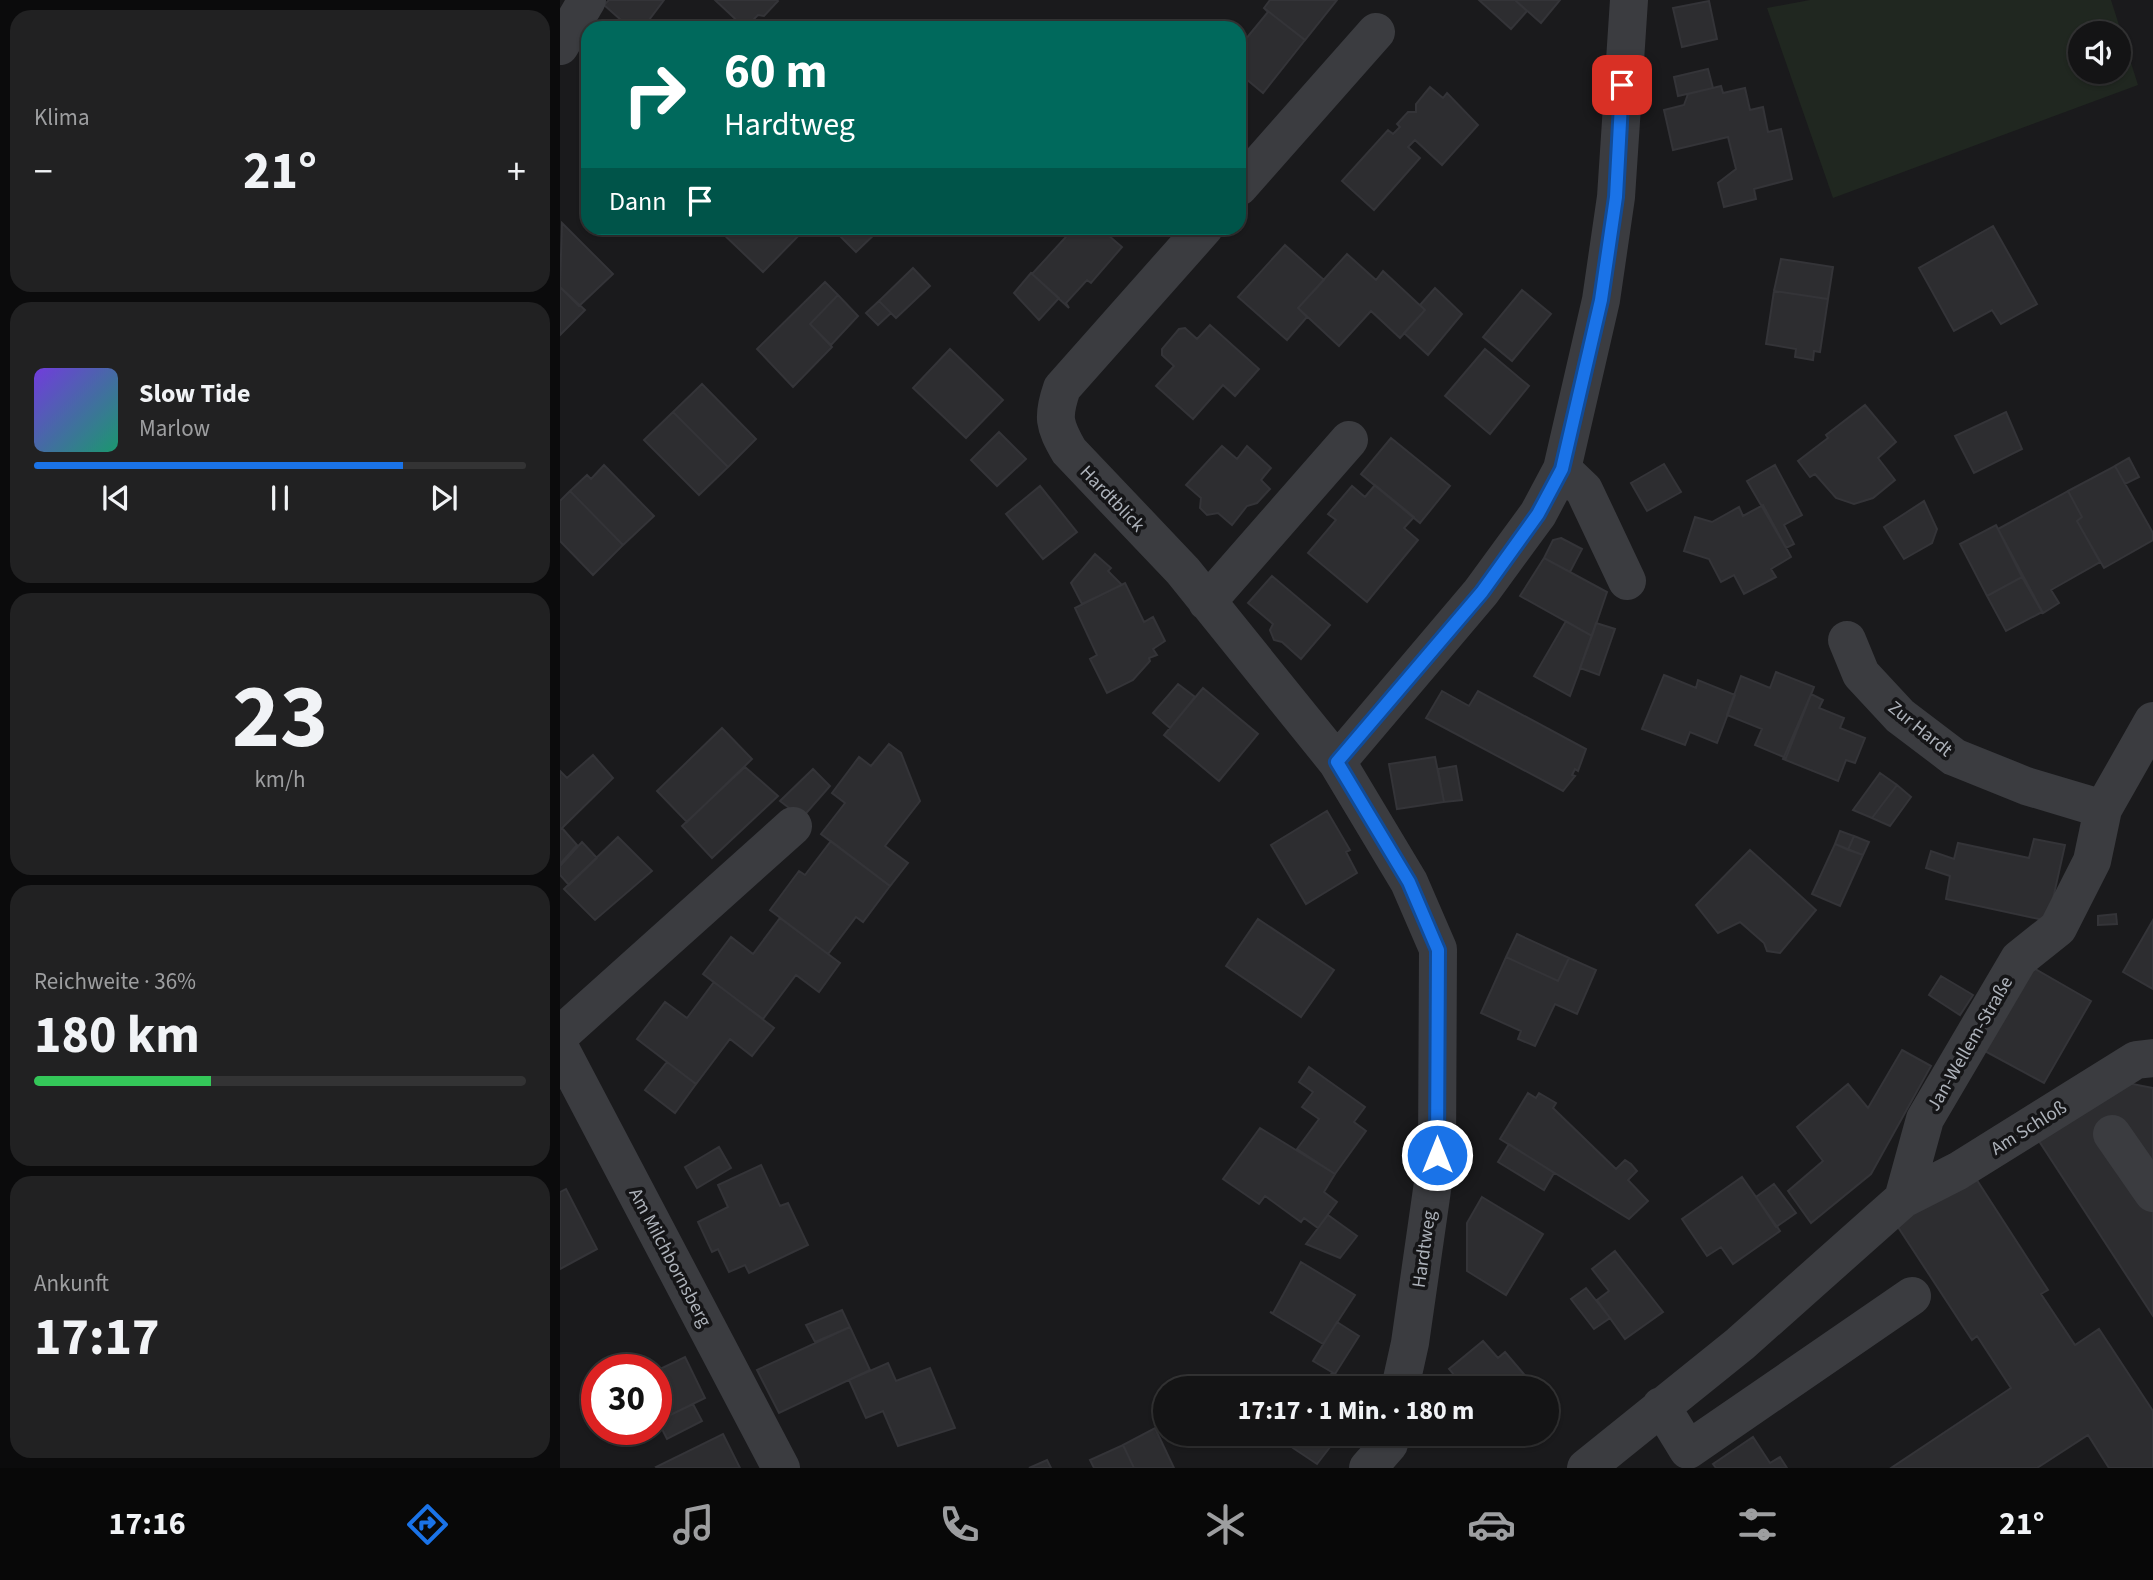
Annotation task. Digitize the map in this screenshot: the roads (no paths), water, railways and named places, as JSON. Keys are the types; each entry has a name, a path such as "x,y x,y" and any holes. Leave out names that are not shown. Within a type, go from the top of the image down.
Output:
{"street":[{"path":"560,46 587,0"},
{"path":"1337,762 1482,592 1538,514 1562,469 1601,300 1616,197 1629,0"},
{"path":"1246,179 1376,32"},
{"name":"Hardtblick","path":"1198,235 1062,388 1054,410 1057,429 1069,451 1183,571 1337,762"},
{"path":"1208,602 1349,440"},
{"path":"1562,469 1584,490 1627,581"},
{"name":"Zur Hardt","path":"1847,640 1861,674 1884,699 1900,716 1955,757 2026,786 2103,809"},
{"name":"Jan-Wellem-Straße","path":"1903,1199 1925,1119 2018,959 2058,928 2092,861 2103,809 2153,721"},
{"name":"Hardtweg","path":"1337,762 1409,882 1438,950 1437,1155 1410,1343 1403,1376"},
{"path":"560,1035 793,825"},
{"name":"Am Milchbornsberg","path":"560,1048 781,1468"},
{"name":"Am Schloß","path":"1903,1199 1958,1171 2136,1060 2153,1058"},
{"path":"2112,1134 2153,1193"},
{"path":"1586,1468 1740,1344 1903,1199"},
{"path":"1661,1406 1688,1450 1912,1296"},
{"path":"1368,1468 1387,1446"}]}
